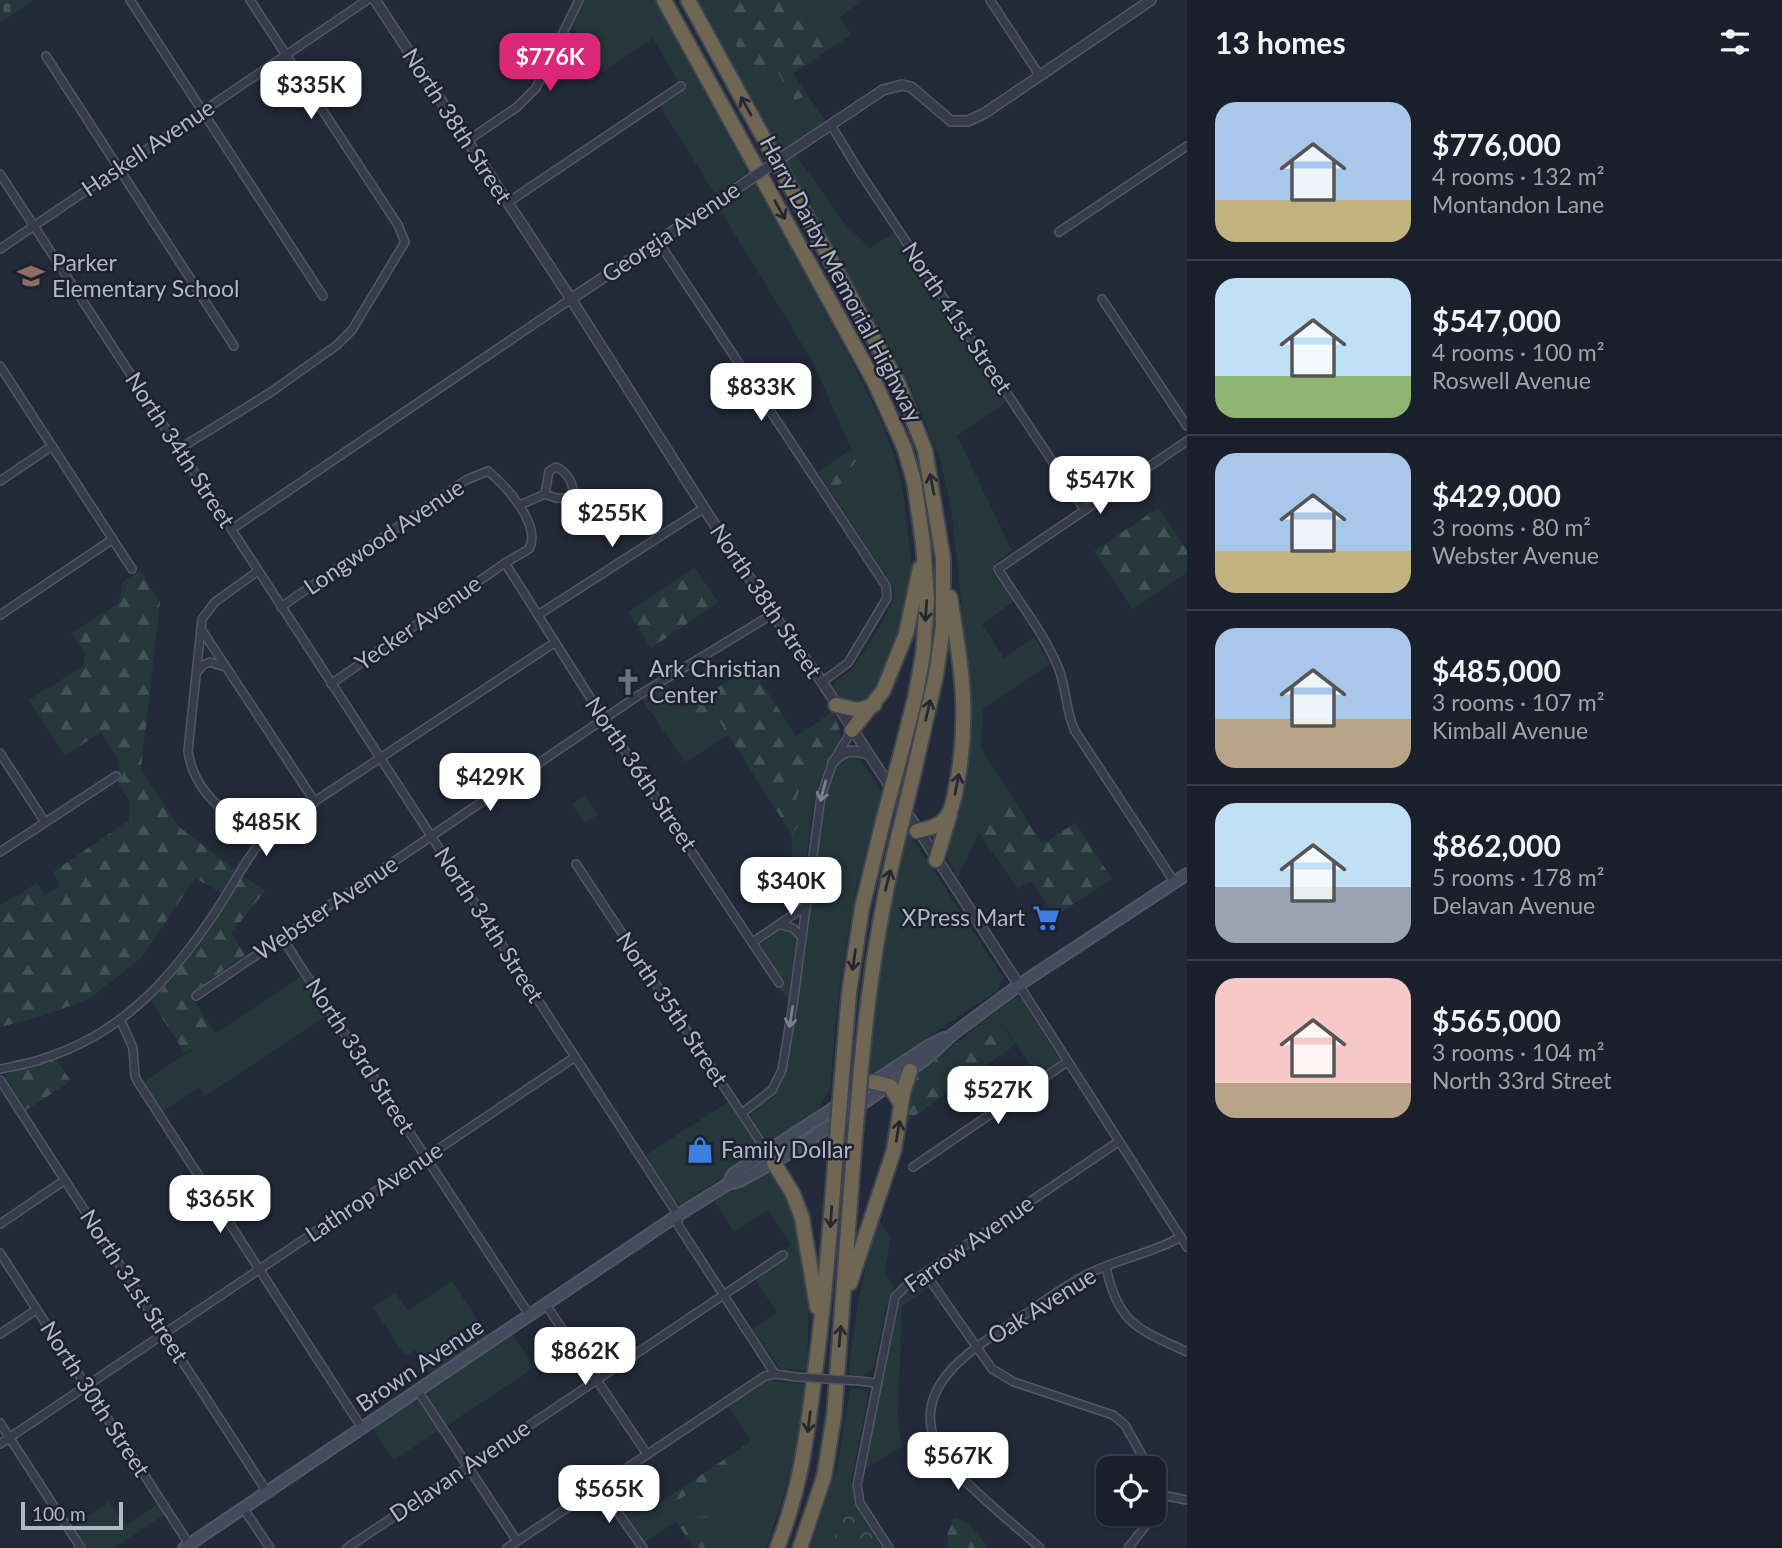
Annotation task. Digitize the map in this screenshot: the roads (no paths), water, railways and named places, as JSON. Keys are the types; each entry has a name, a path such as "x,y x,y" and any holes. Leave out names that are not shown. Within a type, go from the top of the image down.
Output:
{"highway":[{"name":"Harry Darby Memorial Highway","path":"664,0 874,383 904,447 914,481 928,599 923,655 915,698 862,908 849,993 821,1330 805,1456 788,1520 777,1548"},
{"name":"Harry Darby Memorial Highway","path":"688,0 898,383 925,450 943,558 943,626 936,675 881,908 873,957 860,1069 834,1416 824,1477 800,1548"},
{"path":"852,730 883,691 906,634 923,542"},
{"path":"936,860 951,810 964,750 964,680 943,558"},
{"path":"835,705 858,710 874,705"},
{"path":"917,831 934,827 943,821 951,810"},
{"path":"843,1304 894,1150 904,1084 910,1071"},
{"path":"873,1082 890,1086 901,1104"},
{"path":"771,1158 793,1194 802,1218 821,1330"}],"main road":[{"path":"771,1158 890,1086 1018,985 1187,874"},
{"path":"771,1158 873,1082 929,1045 953,1034"},
{"name":"Brown Avenue","path":"187,1546 678,1215 728,1184 740,1181 771,1158"}],"street":[{"path":"130,0 323,296"},
{"path":"179,449 271,392 337,345 352,330 405,242 398,225 250,0"},
{"name":"Haskell Avenue","path":"0,249 367,0"},
{"name":"North 38th Street","path":"375,0 773,614 822,682 1187,1247"},
{"path":"467,141 517,107 537,88 579,0"},
{"path":"990,0 1040,76"},
{"name":"Georgia Avenue","path":"232,529 883,90 902,85 911,87 951,121 968,121 985,113 1151,0"},
{"path":"46,56 234,346"},
{"path":"507,203 681,86"},
{"name":"North 41st Street","path":"831,125 1084,509"},
{"path":"1059,232 1187,146"},
{"name":"North 34th Street","path":"0,174 678,1215 678,1224 775,1374"},
{"path":"658,241 886,586 887,598 848,663 822,682"},
{"path":"1102,299 1187,426"},
{"path":"0,366 132,569"},
{"path":"1175,883 1078,737 1068,713 1063,682 1051,652 998,569 1187,441"},
{"path":"0,481 52,446"},
{"path":"520,505 545,494 555,498 571,498 573,485 562,470 556,467 549,471 545,494"},
{"name":"Longwood Avenue","path":"281,607 466,480 488,471 520,505"},
{"name":"Yecker Avenue","path":"331,684 529,549 533,535 520,505"},
{"path":"538,615 704,508"},
{"path":"0,615 113,539"},
{"name":"North 36th Street","path":"505,563 554,643 779,983"},
{"path":"258,572 206,610 202,619 188,751 199,783 216,804 241,820 273,829"},
{"name":"Webster Avenue","path":"196,996 603,718 773,614"},
{"path":"201,629 315,802"},
{"path":"0,1069 42,1059 81,1044 121,1021 159,986 193,946 258,843 273,829 554,643"},
{"path":"195,675 203,665 210,662 219,663 226,669"},
{"path":"742,1113 772,1090 782,1070 821,796 833,762 852,730"},
{"path":"833,762 847,751 867,754"},
{"path":"0,753 46,822"},
{"path":"0,852 116,776"},
{"name":"North 35th Street","path":"576,864 771,1158"},
{"path":"753,943 806,906"},
{"path":"779,925 793,928 802,937"},
{"name":"North 33rd Street","path":"282,938 530,1317"},
{"path":"121,1021 133,1048 138,1082 362,1428"},
{"name":"Lathrop Avenue","path":"0,1444 575,1057"},
{"path":"913,1167 1067,1062"},
{"name":"North 31st Street","path":"0,1080 267,1492"},
{"name":"Farrow Avenue","path":"877,1383 895,1297 907,1284 1118,1142"},
{"path":"0,1224 65,1180"},
{"name":"Oak Avenue","path":"1041,1548 951,1468 932,1433 931,1409 936,1391 954,1365 975,1348 1075,1281 1181,1237"},
{"name":"North 30th Street","path":"0,1254 87,1385 187,1546"},
{"name":"Delavan Avenue","path":"347,1548 783,1255"},
{"path":"1106,1267 1115,1299 1133,1325 1187,1352"},
{"path":"925,1273 992,1369 1014,1382 1113,1415 1125,1425 1142,1456"},
{"path":"546,1305 647,1454"},
{"path":"0,1335 36,1310"},
{"path":"507,1548 754,1382 775,1374 877,1383 857,1485 860,1503 889,1548"},
{"path":"418,1391 517,1541"},
{"path":"0,1423 81,1548"},
{"path":"599,1486 643,1548"},
{"path":"1166,1496 1187,1500"},
{"path":"243,1508 270,1548"},
{"path":"1128,1548 1145,1526"}],"place":[{"name":"Parker Elementary School","path":"31,276"},
{"name":"Ark Christian Center","path":"628,682"},
{"name":"XPress Mart","path":"1046,918"},
{"name":"Family Dollar","path":"700,1150"}]}
